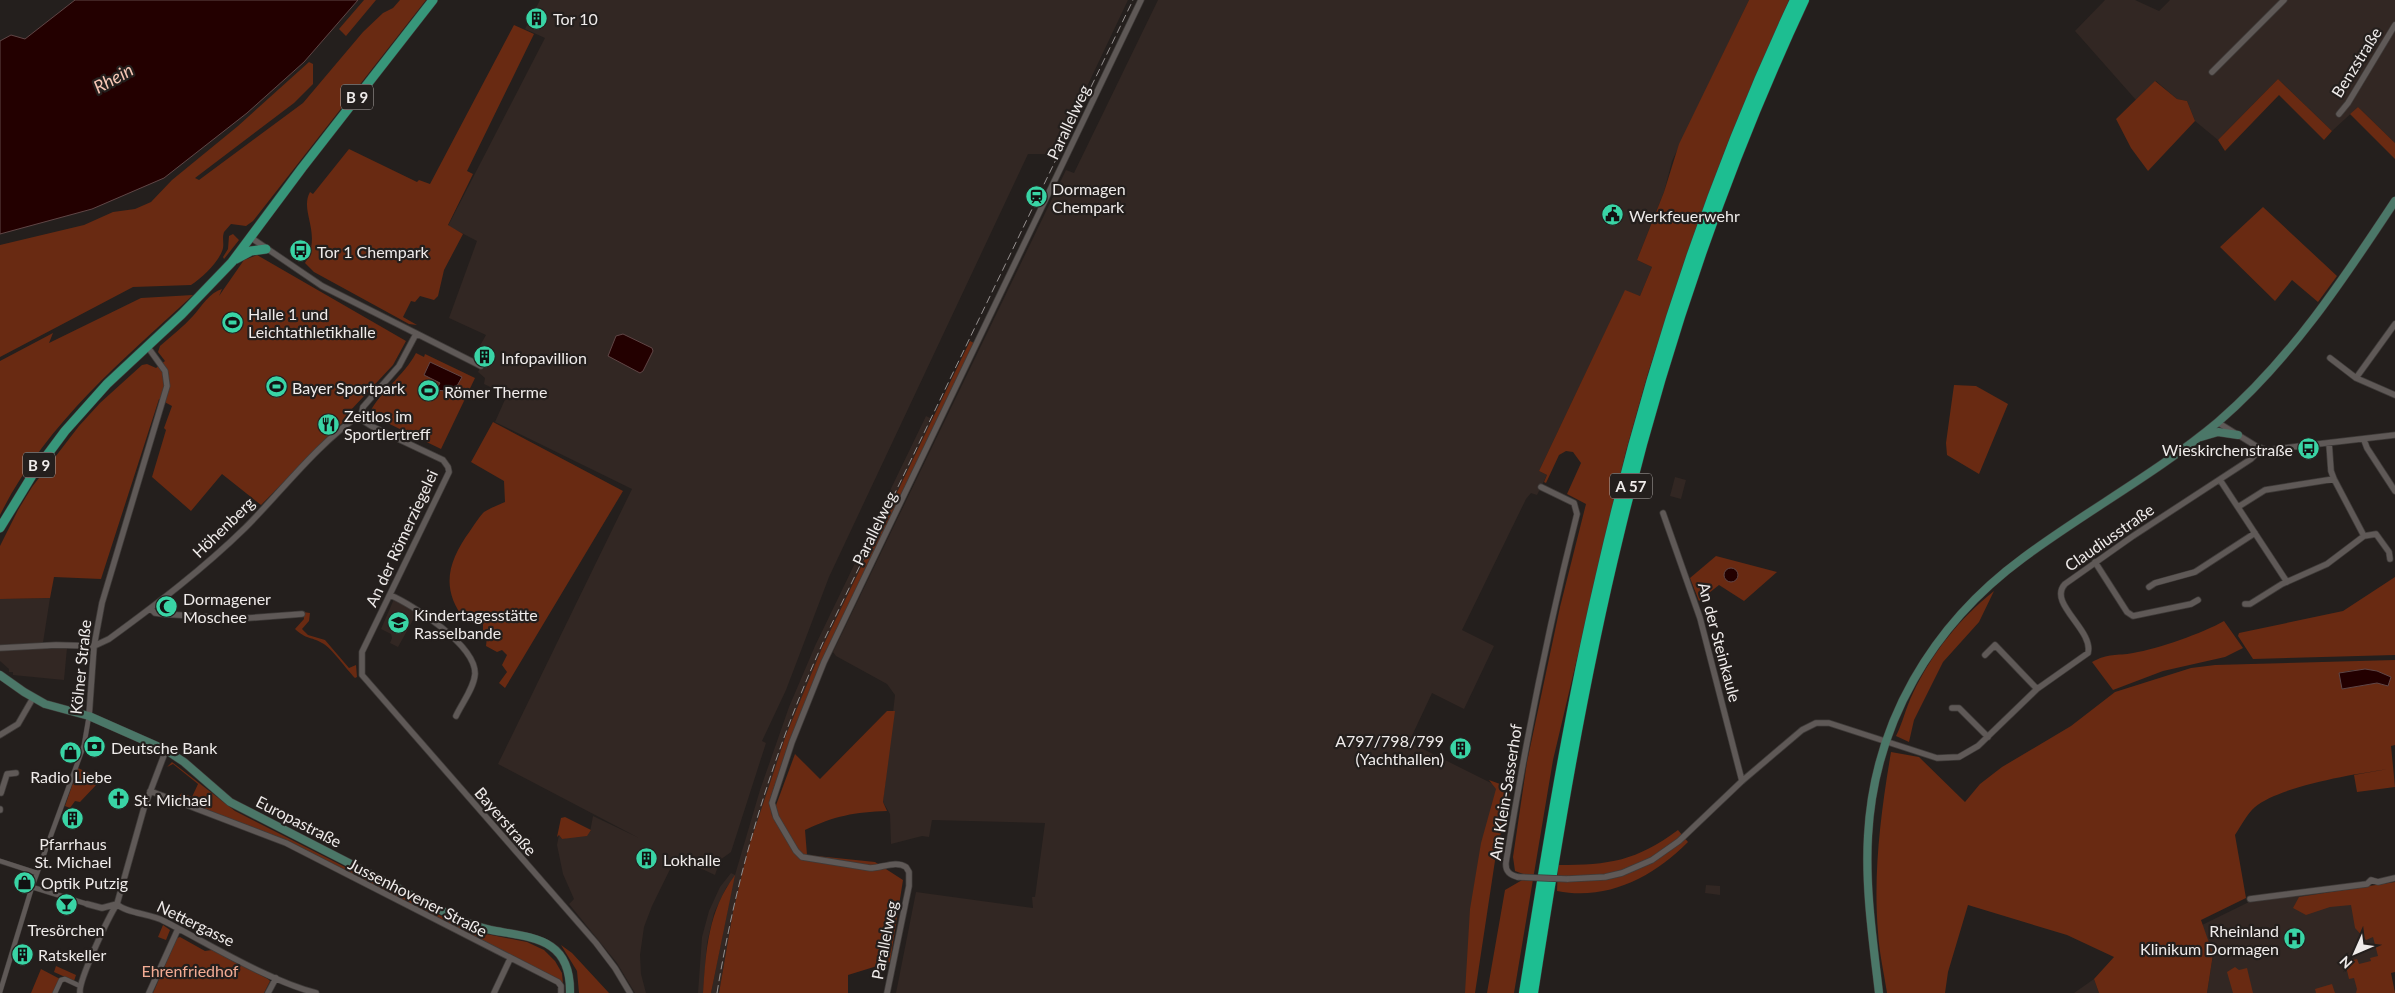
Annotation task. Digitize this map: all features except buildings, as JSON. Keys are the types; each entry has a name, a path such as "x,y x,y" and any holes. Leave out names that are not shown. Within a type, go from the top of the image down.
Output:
{"highway":[{"name":"A 57","path":"1524,993 1576,688 1599,582 1628,466 1670,320 1699,235 1733,142 1795,0"},
{"name":"A 57","path":"1533,993 1557,840 1584,691 1631,484 1679,320 1708,235 1761,98 1804,0"}],"main road":[{"name":"B 9","path":"0,528 33,474 65,431 107,384 182,314 232,262 250,236 433,0"},
{"path":"1879,993 1868,891 1868,838 1875,780 1886,741 1907,690 1927,656 1951,624 1978,595 2024,557 2136,482 2197,438 2256,385 2304,332 2395,201"},
{"path":"232,262 251,251 266,249"},
{"path":"2197,438 2218,432 2238,435"},
{"name":"Europastraße","path":"0,675 33,698 56,708 89,716 166,750 184,762 230,802 462,921 488,930 530,936 546,943 564,962 570,980 570,993"}],"street":[{"name":"Parallelweg","path":"887,993 909,886 909,872 906,867 899,863 879,868 870,868 806,859 798,855 776,817 772,803 783,766 824,662 1018,262 1141,0"},
{"path":"2212,72 2284,0"},
{"name":"Benzstraße","path":"2339,114 2348,103 2395,25"},
{"path":"250,236 266,249 322,286 481,366"},
{"path":"2356,378 2395,324"},
{"path":"361,414 368,400 398,366 416,334"},
{"name":"Kölner Straße","path":"0,992 32,887 84,745 89,716 94,646 108,580 165,396 167,386 165,371 147,346"},
{"path":"2330,358 2343,370 2356,378 2395,395"},
{"name":"An der Römerziegelei","path":"361,414 368,424 443,460 448,467 447,477 362,652 361,668"},
{"name":"Höhenberg","path":"94,646 109,639 151,609 213,559 292,475 361,414"},
{"path":"2217,422 2261,449 2273,450 2395,435"},
{"path":"2364,440 2367,448 2395,491"},
{"path":"2329,443 2331,471 2334,479 2364,536"},
{"name":"Claudiusstraße","path":"1886,741 1924,755 1947,759 1968,753 1988,737 2037,689 2088,653 2089,642 2065,606 2060,592 2065,584 2095,562 2256,456 2261,449"},
{"path":"2238,507 2265,490 2334,479"},
{"path":"2220,480 2287,582"},
{"name":"Am Klein-Sasserhof","path":"1541,487 1574,503 1577,514 1555,602 1522,764 1506,862 1507,872 1511,876 1605,877 1622,873 1652,860 1679,840 1742,781 1802,730 1816,723 1828,723 1886,741"},
{"name":"An der Steinkaule","path":"1663,514 1700,618 1742,781"},
{"path":"2148,587 2155,583 2195,572 2255,533"},
{"path":"2245,604 2250,604 2287,582 2327,564 2364,536 2376,534 2389,552 2390,559"},
{"path":"2095,562 2127,612 2133,616 2191,604 2198,600"},
{"path":"390,595 416,608 433,620 460,646 473,664 475,670 472,684 456,716"},
{"path":"151,609 155,613 209,617 250,618 302,614"},
{"path":"1985,655 1997,643 2037,689"},
{"path":"0,648 56,645 94,646"},
{"name":"Bayerstraße","path":"361,668 367,683 596,943 615,968 630,993"},
{"path":"0,735 18,724 33,698"},
{"path":"1952,708 1959,708 1988,737"},
{"path":"80,993 80,986 111,913 117,904 150,791 166,750"},
{"path":"0,794 7,774 16,773"},
{"name":"Jussenhovener Straße","path":"150,791 286,843 561,986 561,993"},
{"path":"0,861 37,873"},
{"path":"2250,900 2367,884 2371,880 2378,882 2395,878"},
{"name":"Nettergasse","path":"32,887 102,908 117,904 126,909 156,917 276,978 316,993"},
{"path":"149,993 178,928"},
{"path":"494,993 510,959"},
{"path":"268,993 276,978"},
{"path":"54,993 61,980 65,979 80,986"}],"shaded area":[{"path":"540,0 1128,0 1055,154 1028,154 829,577 786,690 762,741 766,743 731,852 720,860 715,875 676,857 652,906 644,927 640,955 641,974 646,993 635,993 617,963 569,904 574,899 563,874 557,845 559,835 562,839 590,832 593,816 639,838 498,764 632,489 495,422 507,395 484,384 485,378 478,372 481,366 477,364 481,354 477,351 486,335 449,318 477,241 448,226 545,38 525,29"},
{"path":"1158,0 1749,0 1672,161 1664,192 1637,260 1652,267 1640,296 1625,291 1539,471 1547,475 1537,495 1531,493 1526,499 1462,630 1494,646 1464,709 1432,693 1409,742 1503,789 1472,993 896,993 916,892 1033,908 1032,897 1035,897 1045,823 932,820 929,837 922,836 891,844 890,814 883,802 895,695 887,684 836,656 833,652 1066,170 1074,173"},
{"path":"2105,0 2135,0 2159,11 2170,0 2395,0 2395,143 2358,107 2332,131 2278,79 2218,140 2195,121 2187,101 2177,99 2156,81 2136,100 2075,31"},
{"path":"926,416 932,419 822,648 786,735 748,849 733,912 719,993 711,993 734,877 726,888 714,913 707,943 703,993 698,993 702,937 709,911 720,887 731,873 735,875 760,790 789,707 815,646"},
{"path":"1675,477 1686,480 1681,499 1670,496"},
{"path":"50,598 42,649 67,648 64,680 13,675 13,672 9,672 9,669 0,661 0,599"},
{"name":"Kindertagesstätte Rasselbande","path":"394,599 418,611 398,647 390,643 391,634 381,629"},
{"path":"1706,885 1720,886 1720,895 1705,893"},
{"name":"Rheinland Klinikum Dormagen","path":"2367,886 2395,993 2207,993 2213,954 2202,925 2249,902"},
{"path":"2094,979 2099,993 2074,993"}],"green space":[{"path":"364,0 376,0 346,36 339,29"},
{"path":"400,0 426,0 253,221 246,226 231,224 224,232 221,253 210,269 200,278 191,285 133,287 0,357 0,245 84,225 113,212 135,209 151,202 172,180 238,126 309,62 313,64 313,84 294,103 195,178 199,180 303,103 363,32"},
{"path":"1749,0 1789,0 1729,140 1696,228 1648,373 1626,451 1553,760 1514,993 1487,993 1505,890 1529,876 1515,871 1513,857 1527,762 1560,607 1586,504 1567,494 1581,463 1573,452 1566,451 1559,455 1546,483 1544,482 1547,475 1539,471 1625,290 1640,296 1652,267 1637,260 1664,192 1679,144"},
{"path":"514,25 534,34 467,171 473,174 448,225 463,234 444,270 438,296 434,300 420,296 415,302 411,301 403,317 417,325 409,324 314,272 305,263 312,242 307,207 310,192 313,194 349,149 417,182 419,180 430,184"},
{"path":"2278,79 2332,131 2324,140 2279,95 2225,151 2218,140"},
{"path":"2155,81 2177,99 2187,101 2195,121 2148,171 2131,148 2116,119"},
{"path":"2358,107 2395,143 2395,159 2350,114"},
{"path":"2263,207 2337,276 2318,302 2292,280 2275,301 2220,247"},
{"path":"233,234 239,240 224,259 223,257 228,249 229,236"},
{"path":"257,255 406,341 393,365 350,411 344,421 261,505 222,474 191,511 152,477 166,430 164,428 172,406 159,399 101,579 54,577 50,598 0,599 0,546 32,487 79,426 100,403 142,365 147,364 156,368 165,361 158,352 160,346 189,320 210,296 222,289 219,296 244,260"},
{"path":"193,295 112,370 62,423 39,451 0,515 0,361 53,333 49,343 141,298"},
{"path":"970,341 976,344 790,741 770,799 772,816 795,754 820,779 887,711 895,711 883,802 887,811 865,812 845,816 826,821 805,830 807,855 875,862 903,880 890,962 848,975 848,993 719,993 733,912 748,849 786,735 822,648"},
{"name":"Römer Therme","path":"416,353 424,357 425,354 475,378 441,449 369,414 379,398 405,369"},
{"path":"1954,385 1976,386 2008,404 1979,474 1947,455 1946,443"},
{"path":"493,422 623,491 505,688 499,683 507,672 502,665 507,655 502,650 497,652 486,646 487,637 483,633 483,625 473,614 465,620 457,609 450,586 452,564 462,542 484,512 505,502 504,481 471,462"},
{"path":"1716,556 1777,572 1744,601 1719,585 1699,601 1690,578"},
{"path":"2395,577 2395,655 2253,659 2238,636 2239,633 2343,611"},
{"path":"1994,591 1979,622 1943,662 1914,720 1909,742 1896,736 1913,693 1938,650 1958,625"},
{"path":"303,612 310,613 309,621 302,629 308,635 325,640 349,668 356,665 357,677 355,678 326,646 295,629 304,619"},
{"path":"2224,621 2243,648 2225,657 2163,671 2113,690 2092,662 2108,656 2143,651 2167,644"},
{"path":"2395,660 2395,745 2391,746 2395,787 2357,792 2354,775 2388,769 2374,771 2318,782 2299,787 2267,800 2252,810 2235,835 2246,898 2201,920 2213,954 2207,993 2099,993 2094,979 2114,957 2067,935 1968,905 1948,972 1945,993 1887,993 1880,955 1877,864 1881,819 1891,752 1919,757 1965,802 1980,784 2002,767 2071,726 2115,692 2191,668 2215,665","holes":["2353,670 2388,686 2377,683 2342,689 2339,673"]},
{"path":"172,762 235,811 471,931 527,942 544,950 555,961 562,973 563,984 302,848 180,799 179,796 182,793 192,797 198,784 173,764 167,767"},
{"path":"78,768 97,777 98,783 80,802 75,801 70,808 65,806"},
{"path":"1489,780 1511,788 1496,854 1475,993 1465,993 1470,909 1481,843 1496,789"},
{"path":"565,817 591,830 587,836 562,839 559,835 557,837 561,818"},
{"path":"1678,830 1688,842 1674,855 1645,876 1612,889 1576,893 1557,891 1558,865 1593,864 1622,859 1649,849"},
{"path":"735,875 711,993 703,993 705,961 710,931 719,903"},
{"path":"2395,882 2395,972 2391,973 2395,993 2356,993 2357,989 2354,978 2349,979 2345,962 2357,959 2359,964 2371,961 2370,958 2378,956 2373,937 2366,940 2355,928 2351,905 2330,907 2306,915 2293,908 2299,897"},
{"path":"163,925 170,930 166,940 158,937"},
{"name":"Ehrenfriedhof","path":"180,937 205,951 212,950 268,979 270,981 264,993 153,993 177,938"},
{"path":"561,945 572,953 609,993 579,993 577,971"},
{"path":"56,966 76,975 74,981 54,972"},
{"path":"2235,967 2239,970 2247,968 2253,993 2233,993 2227,972"},
{"path":"41,969 60,979 54,993 31,993"},
{"path":"2332,984 2335,993 2316,993 2315,989"}],"water":[{"name":"Rhein","path":"75,0 358,0 304,62 247,113 164,178 92,209 0,234 0,41 11,35 25,39"},
{"path":"623,334 652,348 653,351 643,371 640,373 608,356 616,336"},
{"path":"430,362 462,377 453,393 449,387 445,391 436,390 440,383 424,375"},
{"path":"1731,568 1736,570 1738,575 1736,580 1731,582 1726,580 1724,575 1726,570"},
{"path":"2365,669 2377,671 2391,677 2388,686 2377,683 2342,689 2339,673"}],"railway":[{"path":"717,993 725,947 746,857 773,768 806,681 1133,0"}],"place":[{"name":"Tor 10","path":"537,18"},
{"name":"Dormagen Chempark","path":"1036,197"},
{"name":"Werkfeuerwehr","path":"1613,215"},
{"name":"Tor 1 Chempark","path":"301,251"},
{"name":"Halle 1 und Leichtathletikhalle","path":"232,322"},
{"name":"Infopavillion","path":"485,357"},
{"name":"Bayer Sportpark","path":"276,387"},
{"name":"Römer Therme","path":"428,391"},
{"name":"Zeitlos im Sportlertreff","path":"328,424"},
{"name":"Wieskirchenstraße","path":"2309,449"},
{"name":"Dormagener Moschee","path":"167,607"},
{"name":"Kindertagesstätte Rasselbande","path":"398,623"},
{"name":"Deutsche Bank","path":"95,747"},
{"name":"A797/798/799 (Yachthallen)","path":"1460,749"},
{"name":"Radio Liebe","path":"71,752"},
{"name":"St. Michael","path":"118,799"},
{"name":"Pfarrhaus St. Michael","path":"73,819"},
{"name":"Lokhalle","path":"647,859"},
{"name":"Optik Putzig","path":"25,882"},
{"name":"Tresörchen","path":"66,905"},
{"name":"Rheinland Klinikum Dormagen","path":"2295,939"},
{"name":"Ratskeller","path":"22,954"}]}
